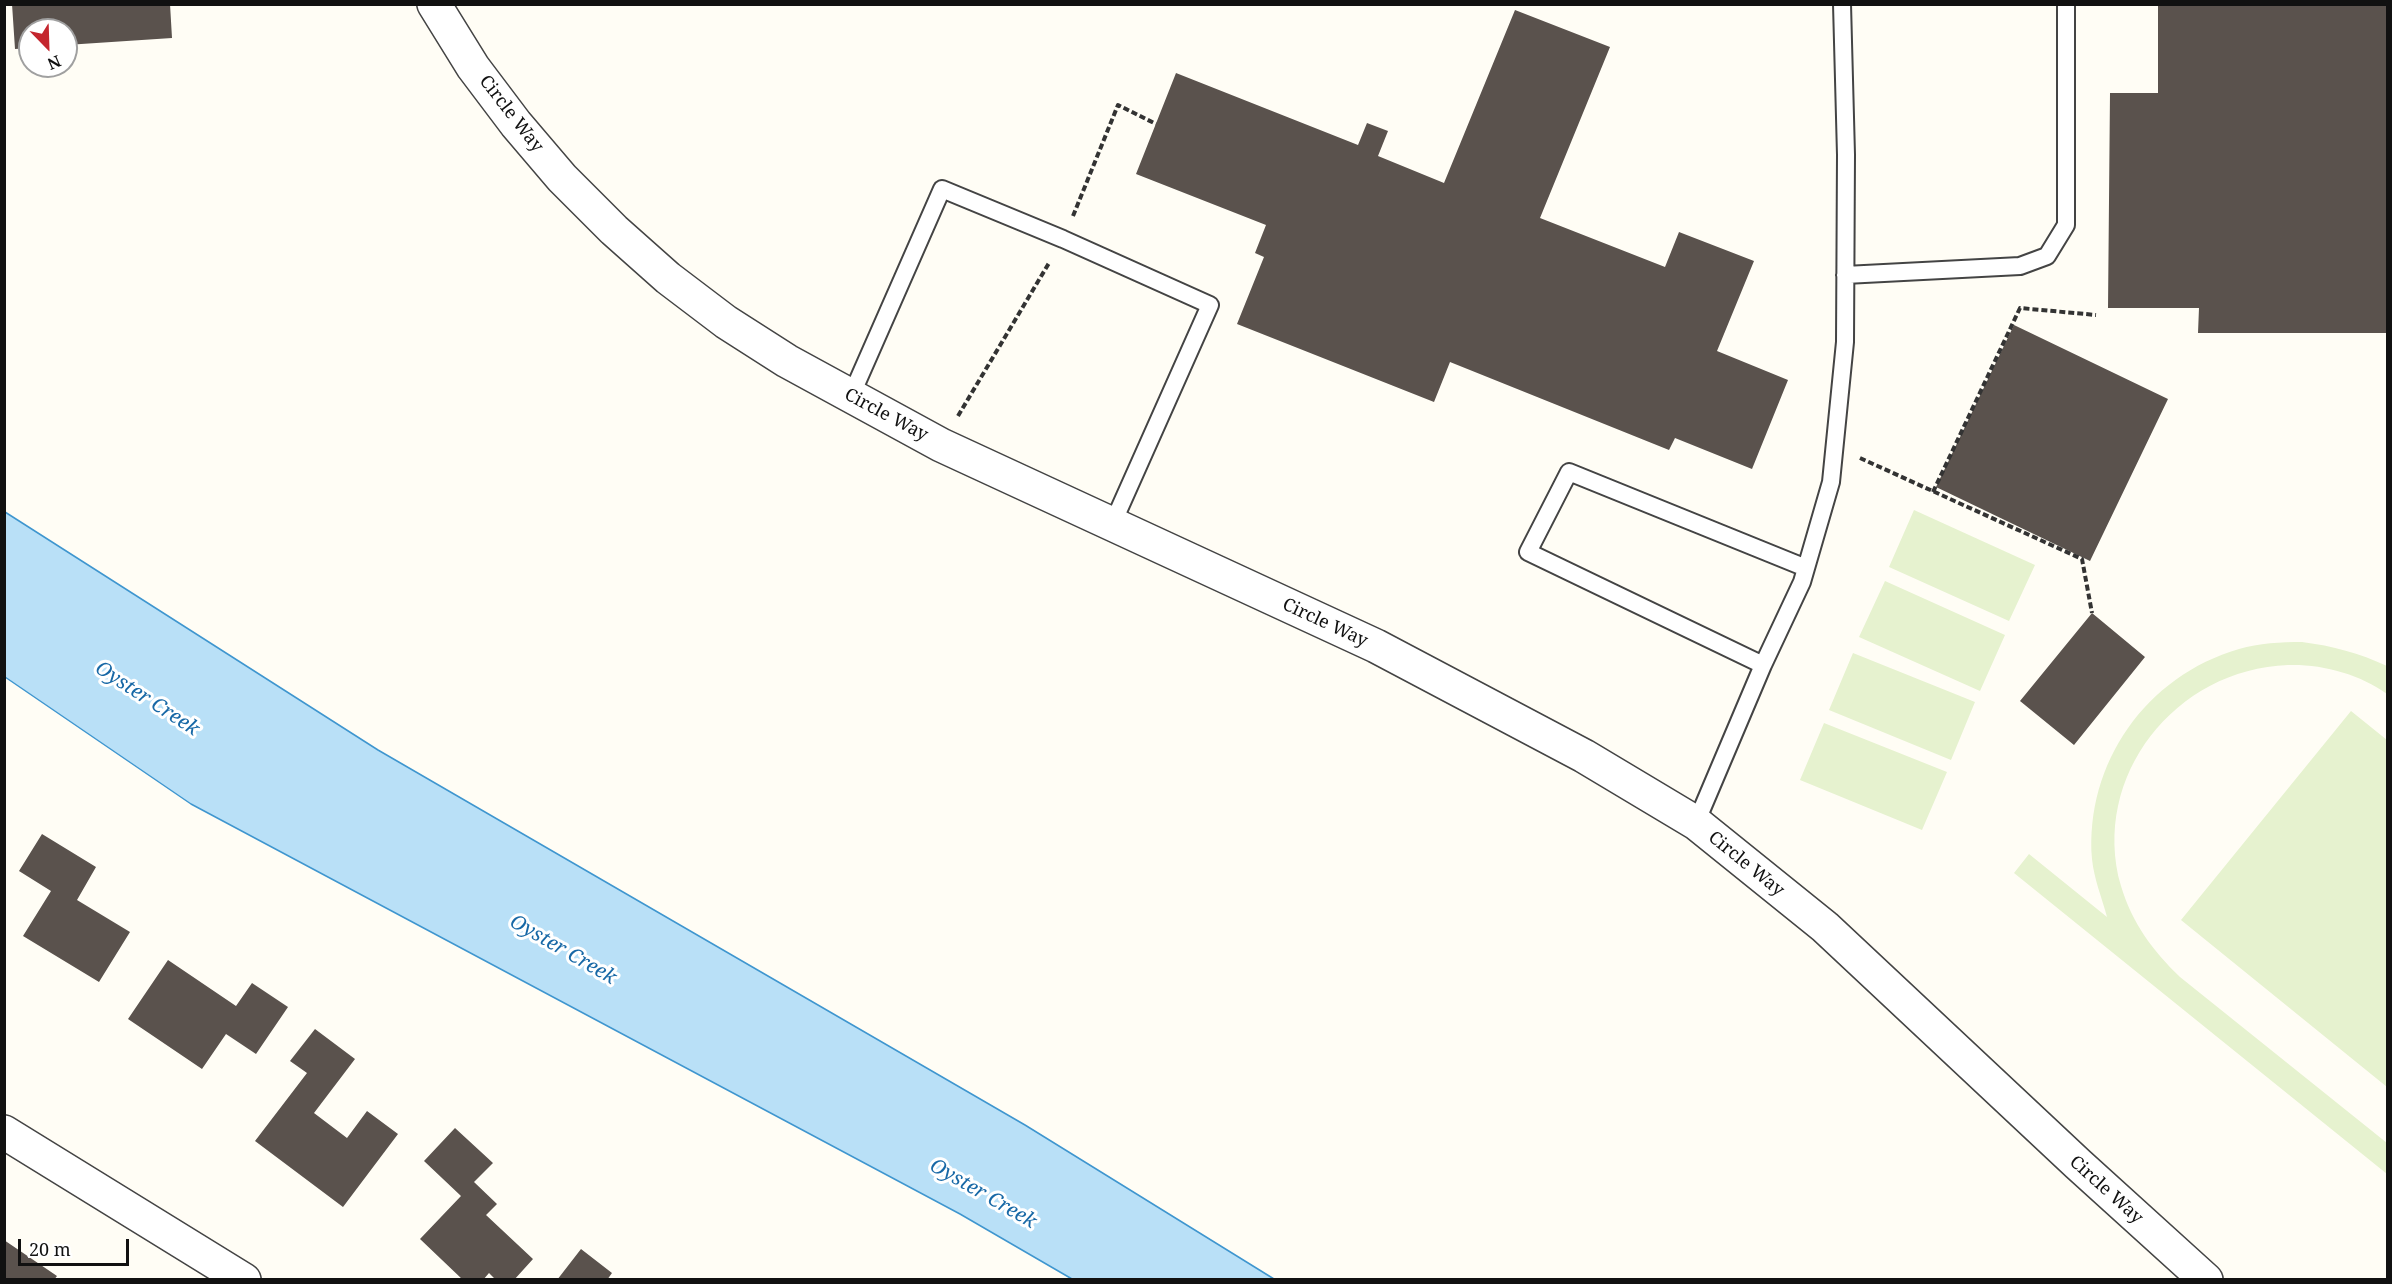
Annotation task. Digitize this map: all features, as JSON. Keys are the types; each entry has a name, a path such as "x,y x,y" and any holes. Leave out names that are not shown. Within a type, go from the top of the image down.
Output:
{"street":[{"name":"Circle Way","path":"434,4 473,67 516,124 562,178 614,230 668,278 726,322 787,361 941,445 1376,646 1584,756 1696,823 1825,927 2078,1164 2206,1280"},
{"path":"4,1132 244,1280"}],"lane":[{"path":"1696,823 1763,665 1802,582 1831,482 1845,342 1846,155 1842,4"},
{"path":"1845,275 2020,266 2047,256 2066,225 2066,4"},
{"path":"851,396 942,189 1210,304 1112,525"},
{"path":"1763,665 1528,552 1569,472 1806,568"}],"path":[{"path":"1934,492 2020,308 2096,315"},
{"path":"1835,447 2082,559 2092,613"}],"green space":[{"path":"1914,510 2035,565 2009,621 1889,567"},
{"path":"1885,581 2005,635 1980,691 1859,637"},
{"path":"2302,642 2346,651 2387,666 2387,694 2365,681 2327,668 2288,665 2247,671 2210,686 2178,708 2151,736 2131,769 2118,806 2115,845 2121,886 2144,936 2180,977 2387,1143 2387,1174 2014,873 2029,854 2107,917 2093,866 2092,824 2099,789 2111,757 2128,728 2150,702 2176,680 2206,662 2254,645"},
{"path":"1853,653 1975,702 1951,760 1829,710"},
{"path":"2351,711 2387,740 2387,1087 2181,920"},
{"path":"1824,723 1947,772 1922,830 1800,780"}],"water":[{"name":"Oyster Creek","path":"5,512 378,750 1025,1125 1274,1279 1072,1279 960,1214 191,804 5,677"}],"building":[{"path":"12,4 170,4 172,38 78,44 78,18 18,18 18,49 15,49"},
{"path":"2158,4 2388,4 2388,333 2198,333 2199,308 2108,308 2110,93 2158,93"},
{"path":"1515,10 1610,47 1540,218 1665,267 1679,232 1754,261 1717,351 1788,380 1752,469 1675,438 1669,450 1450,362 1434,402 1237,324 1264,257 1255,253 1266,225 1136,174 1176,73 1358,145 1367,123 1388,131 1378,156 1444,183"},
{"path":"2014,325 2168,399 2090,561 1936,487"},
{"path":"2092,613 2145,657 2074,745 2020,701"},
{"path":"42,834 96,867 77,900 130,932 99,982 23,936 51,891 19,871"},
{"path":"168,960 236,1006 252,983 288,1007 256,1054 226,1034 202,1069 128,1019"},
{"path":"315,1029 355,1059 314,1113 347,1138 367,1111 398,1134 343,1207 255,1141 307,1073 290,1061"},
{"path":"455,1128 493,1163 474,1182 497,1204 486,1215 533,1259 514,1280 496,1280 489,1273 483,1280 463,1280 420,1239 461,1196 424,1161"},
{"path":"4,1240 57,1276 54,1280 4,1280"},
{"path":"581,1249 612,1273 607,1280 557,1280"}]}
